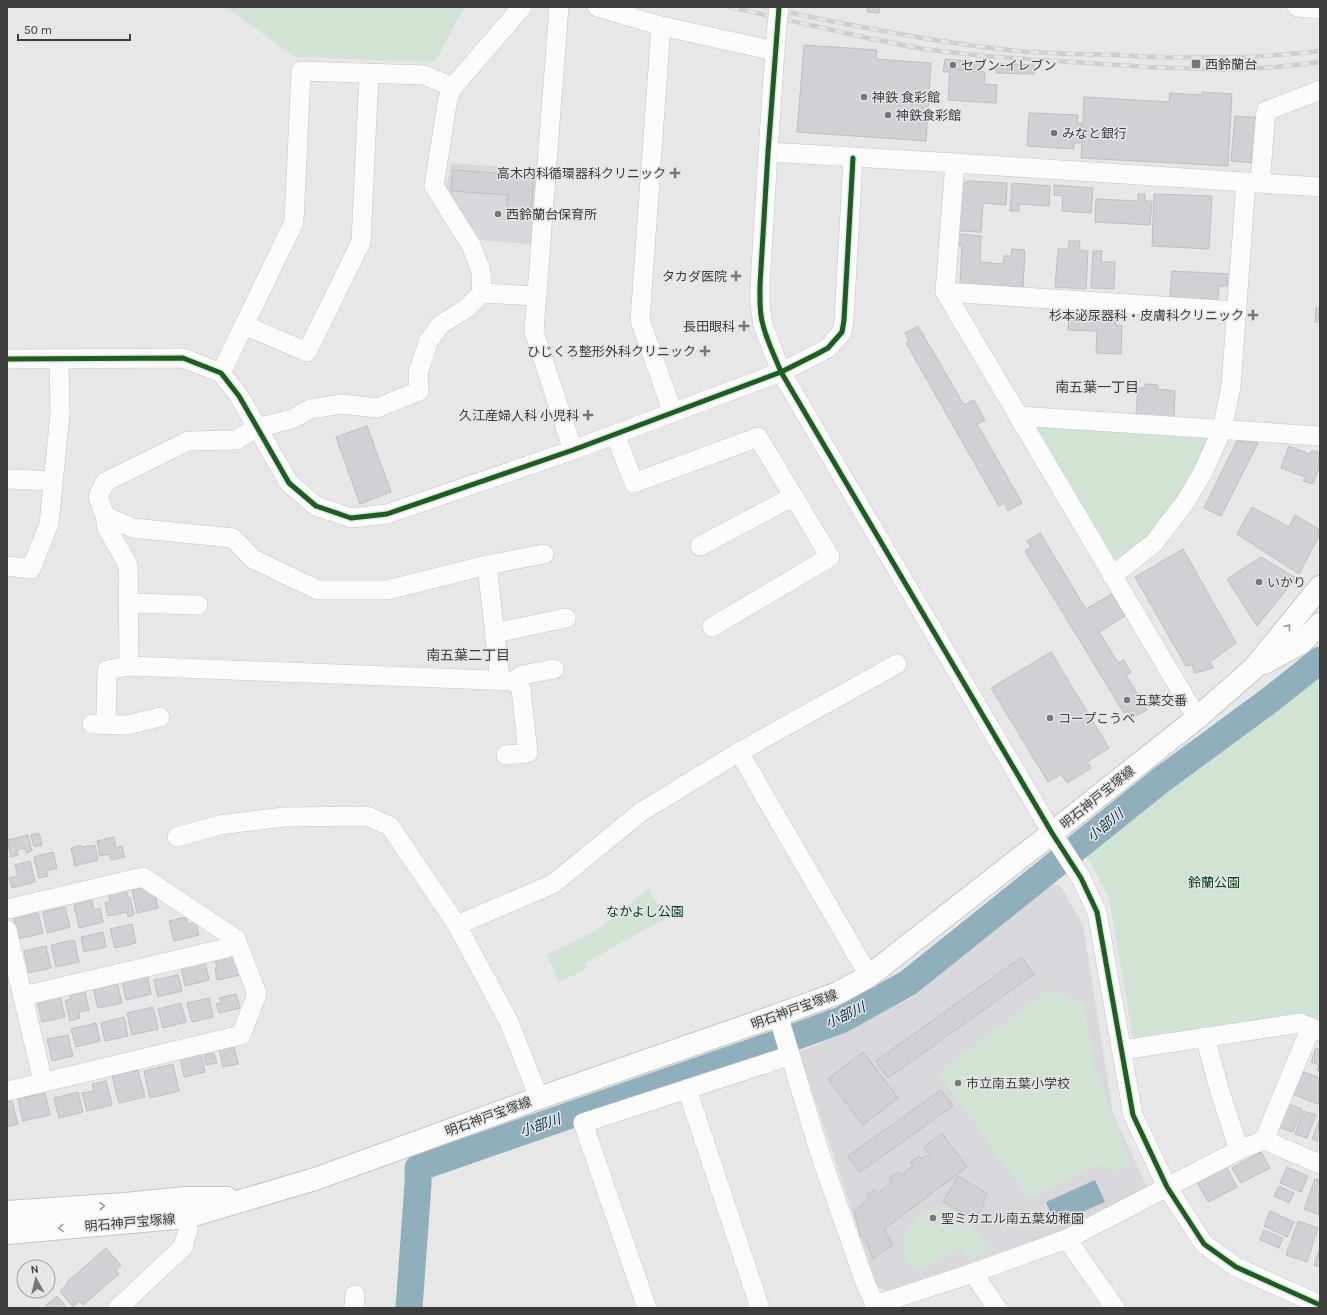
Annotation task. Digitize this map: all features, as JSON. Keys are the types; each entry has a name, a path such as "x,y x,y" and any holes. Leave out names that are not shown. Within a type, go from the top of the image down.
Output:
{"main road":[{"name":"明石神戸宝塚線","path":"7,1233 250,1198 315,1179 539,1098 779,1021 838,993 869,976 1056,838 1254,668 1320,587"},
{"name":"明石神戸宝塚線","path":"1254,668 1301,643 1320,624"},
{"name":"明石神戸宝塚線","path":"7,1212 126,1204 186,1207"}],"street":[{"path":"129,666 128,565 107,528 105,516 98,497 105,482 188,441 236,440 256,428 292,419 310,409 342,404 377,408 419,391 418,373 428,342 440,325 467,308 482,293 481,271 471,245 434,186 448,98 452,87 522,7"},
{"path":"559,7 534,332 573,450"},
{"path":"597,7 662,26 776,43"},
{"path":"779,7 768,152 760,304 763,324 781,372 1081,878 1097,912 1133,1115 1167,1187 1204,1244 1236,1268 1320,1305"},
{"path":"1297,7 1320,9"},
{"path":"662,26 640,320 673,413"},
{"path":"221,373 294,222 301,71 424,75 452,87"},
{"path":"244,325 307,352 361,242 369,74"},
{"path":"1112,576 1154,543 1186,501 1203,472 1222,430 1231,386 1236,311 1253,183 1266,111 1320,90"},
{"path":"768,152 1320,187"},
{"path":"7,359 183,358 221,373 238,396 289,483 316,506 351,518 387,514 573,450 673,413 781,372 828,348 842,332 846,306 853,158"},
{"path":"955,163 945,292 1197,718"},
{"path":"945,292 1236,311"},
{"path":"482,293 537,296"},
{"path":"7,566 31,569 49,524 52,481 60,414 59,359"},
{"path":"1018,416 1320,436"},
{"path":"615,434 634,483 758,437 830,557 712,627"},
{"path":"7,479 52,481"},
{"path":"700,546 794,496"},
{"path":"105,516 133,528 232,538 252,559 318,590 387,590 487,565 544,554"},
{"path":"487,565 495,633 507,680 521,689 528,753 506,755"},
{"path":"128,603 198,605"},
{"path":"495,633 566,618"},
{"path":"457,925 553,884 641,812 739,752 897,664"},
{"path":"160,717 127,725 99,724 107,670 129,666 507,680 522,675 554,669"},
{"path":"739,752 869,976"},
{"path":"177,837 219,825 277,818 367,816 390,826 457,925 509,1022 539,1098"},
{"path":"7,909 144,877 236,940 257,994 241,1035 7,1091"},
{"path":"7,930 43,1082"},
{"path":"23,996 227,948 236,940"},
{"path":"779,1021 824,1164 866,1285 876,1307 1067,1239 1239,1150 1264,1140 1316,1029 1300,1023 1122,1050"},
{"path":"1205,1037 1220,1092 1239,1150"},
{"path":"647,1308 584,1123 789,1056"},
{"path":"687,1089 760,1308"},
{"path":"1264,1140 1320,1164"},
{"path":"118,1308 183,1247 188,1229 186,1207"},
{"path":"1067,1239 1115,1308"},
{"path":"973,1273 997,1308"}],"shaded area":[{"name":"西鈴蘭台保育所","path":"451,163 540,170 535,245 474,239 446,188"},
{"name":"市立南五葉小学校","path":"1049,884 1060,885 1083,926 1113,1113 1148,1189 1063,1233 1029,1242 887,1292 877,1286 799,1052 842,1034 913,997"}],"green space":[{"path":"226,7 464,7 435,62 295,57"},
{"path":"1018,416 1222,430 1186,501 1112,576"},
{"name":"鈴蘭公園","path":"1320,670 1320,1023 1297,1015 1133,1038 1109,898 1085,853 1164,786 1279,704"},
{"name":"なかよし公園","path":"648,889 667,917 585,963 586,969 559,982 547,955 596,931"},
{"path":"1049,989 1085,1005 1093,1060 1130,1164 1113,1172 1100,1165 1029,1199 938,1073"},
{"path":"950,1208 964,1217 991,1251 970,1260 959,1248 923,1268 914,1269 905,1258 902,1248 908,1228 917,1218 928,1211"}],"water":[{"path":"1095,1180 1105,1202 1055,1224 1046,1202"}],"building":[{"path":"867,7 880,7 879,13 867,12"},
{"name":"神鉄 食彩館","path":"804,45 877,50 876,59 931,63 926,141 797,132"},
{"path":"945,59 981,62 980,72 950,69 950,72 943,72"},
{"path":"997,63 1034,65 1034,74 996,73"},
{"path":"950,69 985,72 984,84 997,85 996,103 948,100"},
{"path":"1202,92 1232,94 1228,166 1081,158 1084,97 1169,102 1170,93 1202,95"},
{"name":"みなと銀行","path":"1029,113 1078,115 1077,123 1081,123 1080,143 1074,143 1074,149 1027,146"},
{"path":"1235,116 1260,118 1256,163 1231,161"},
{"path":"453,170 534,176 531,214 506,212 508,195 451,191"},
{"path":"968,181 1007,183 1006,205 983,203 981,232 959,231 962,185"},
{"path":"1012,183 1050,186 1049,206 1019,204 1019,211 1010,211"},
{"path":"1054,185 1093,188 1091,213 1062,211 1063,196 1054,195"},
{"path":"1138,194 1145,194 1145,201 1152,201 1150,225 1095,222 1096,199 1138,201"},
{"path":"1154,194 1212,196 1209,249 1152,246"},
{"path":"958,234 981,236 980,262 1003,264 1004,256 1011,256 1012,249 1025,250 1023,287 960,284 962,245 958,245"},
{"path":"1069,241 1080,241 1079,250 1088,251 1086,289 1055,287 1058,249 1068,249"},
{"path":"1093,251 1102,251 1101,262 1115,262 1114,289 1091,288"},
{"path":"1172,271 1228,274 1227,286 1219,286 1218,300 1170,297"},
{"path":"1316,308 1320,308 1320,322 1315,322"},
{"path":"1069,311 1116,313 1116,325 1122,326 1121,354 1096,353 1097,331 1068,330"},
{"path":"918,326 964,405 974,400 985,420 977,424 1022,503 1008,511 1004,503 999,506 906,343 909,341 905,333"},
{"path":"1145,384 1158,385 1157,389 1175,391 1174,418 1136,415 1138,388 1145,388"},
{"path":"367,426 391,492 360,504 336,437"},
{"path":"1237,441 1258,443 1221,516 1204,508"},
{"path":"1289,446 1310,454 1312,450 1320,453 1320,465 1313,484 1303,481 1305,477 1281,468"},
{"path":"1252,507 1289,527 1295,515 1320,530 1320,534 1299,574 1237,534"},
{"path":"1040,533 1086,609 1112,594 1125,616 1099,632 1118,663 1124,660 1131,672 1126,675 1147,710 1132,718 1128,711 1124,713 1025,551 1031,547 1027,541"},
{"path":"1183,549 1236,643 1210,662 1213,668 1195,673 1192,665 1186,666 1135,577"},
{"path":"1261,557 1296,578 1257,626 1227,579"},
{"name":"コープこうべ","path":"1051,652 1109,748 1087,762 1091,768 1067,783 1061,774 1048,782 991,688"},
{"path":"39,833 42,845 34,847 31,835"},
{"path":"28,835 32,851 26,853 25,848 17,850 18,855 11,857 7,840"},
{"path":"114,837 116,848 122,846 125,857 111,860 109,854 100,856 97,841"},
{"path":"81,845 82,847 95,845 98,860 75,866 71,848"},
{"path":"53,852 57,868 46,871 48,876 39,878 34,857"},
{"path":"30,861 35,882 12,888 9,878 18,876 15,865"},
{"path":"153,885 158,908 137,913 132,890"},
{"path":"126,889 128,898 130,897 134,915 128,917 127,912 108,916 105,903 110,902 108,893"},
{"path":"92,900 94,910 100,908 103,922 79,928 74,905"},
{"path":"65,907 70,927 47,933 43,912"},
{"path":"38,913 43,933 18,939 14,919"},
{"path":"186,917 188,924 196,922 199,935 174,941 169,921"},
{"path":"132,924 136,943 115,948 110,929"},
{"path":"103,932 106,947 84,952 81,937"},
{"path":"74,940 79,962 56,967 51,945"},
{"path":"46,946 51,968 29,973 24,951"},
{"path":"235,956 240,975 217,980 215,960"},
{"path":"1022,957 1034,974 888,1078 876,1061"},
{"path":"205,962 209,980 185,986 181,967"},
{"path":"147,975 151,994 126,1000 122,981"},
{"path":"178,975 182,991 158,997 154,980"},
{"path":"117,982 122,1003 98,1008 93,988"},
{"path":"85,991 89,1010 79,1012 80,1018 70,1021 65,1001 71,999 70,995"},
{"path":"236,994 240,1008 219,1013 216,1004 221,1003 219,998"},
{"path":"60,996 65,1017 42,1022 37,1001"},
{"path":"209,998 213,1017 192,1022 187,1003"},
{"path":"181,1003 186,1022 163,1028 158,1009"},
{"path":"153,1007 158,1029 132,1035 127,1013"},
{"path":"124,1017 128,1036 105,1041 101,1023"},
{"path":"96,1023 100,1041 76,1047 71,1029"},
{"path":"68,1035 73,1056 52,1061 47,1039"},
{"path":"234,1046 238,1064 223,1067 219,1049"},
{"path":"1316,1048 1320,1050 1320,1072 1317,1070 1319,1065 1311,1062"},
{"path":"863,1052 898,1098 863,1125 828,1079"},
{"path":"201,1053 205,1072 184,1077 180,1058"},
{"path":"214,1053 217,1063 206,1065 204,1055"},
{"path":"173,1064 179,1091 150,1098 144,1071"},
{"path":"138,1070 145,1097 119,1103 112,1076"},
{"path":"1301,1071 1320,1078 1320,1099 1318,1104 1292,1094"},
{"path":"106,1081 112,1105 87,1111 82,1093 94,1091 92,1084"},
{"path":"941,1090 953,1106 860,1172 848,1156"},
{"path":"78,1092 83,1112 59,1118 54,1098"},
{"path":"45,1093 50,1115 23,1121 18,1099"},
{"path":"12,1101 18,1124 7,1127 7,1102"},
{"path":"1287,1103 1302,1109 1293,1132 1278,1127"},
{"path":"1303,1111 1316,1115 1307,1138 1295,1134"},
{"path":"1320,1119 1320,1142 1312,1139"},
{"path":"942,1133 967,1167 884,1229 893,1245 873,1259 865,1238 860,1236 854,1211 869,1199 867,1195 875,1189 878,1193 892,1182 889,1178 898,1172 901,1175 913,1166 911,1162 919,1156 922,1159 929,1154 924,1147"},
{"path":"1261,1152 1270,1168 1241,1183 1232,1168"},
{"path":"1225,1164 1237,1187 1208,1202 1196,1180"},
{"path":"1287,1167 1308,1176 1301,1192 1280,1183"},
{"path":"958,1176 987,1193 983,1201 985,1202 975,1220 943,1202"},
{"path":"1315,1179 1320,1181 1320,1215 1304,1209"},
{"path":"1279,1186 1294,1193 1289,1203 1274,1196"},
{"path":"1270,1211 1294,1222 1287,1237 1264,1226"},
{"path":"1298,1221 1318,1228 1307,1262 1286,1255"},
{"path":"1264,1230 1283,1238 1279,1248 1260,1240"},
{"path":"106,1248 121,1266 116,1270 119,1274 83,1305 79,1301 73,1307 60,1291 68,1283 67,1282"},
{"path":"1320,1248 1320,1267 1314,1265"},
{"path":"57,1296 67,1308 43,1308 54,1299 56,1299"}],"waterway":[{"name":"小部川","path":"409,1308 418,1168 841,1020 908,983 1161,780 1270,700 1320,660"}],"railway":[{"path":"730,7 923,49 983,56 1147,67 1235,70 1320,62"},
{"path":"764,7 911,36 1014,51 1059,54 1194,58 1270,56 1320,51"}],"cycle path":[{"path":"779,7 760,285 761,315 771,349 781,372 1052,833 1081,878 1097,912 1133,1115 1167,1187 1204,1244 1236,1267 1320,1305"},
{"path":"7,359 183,358 221,373 239,396 289,483 316,506 351,518 387,514 573,450 781,372 828,348 842,332 844,320 853,158"}],"place":[{"name":"西鈴蘭台","path":"1196,64"},
{"name":"セブン-イレブン","path":"953,65"},
{"name":"神鉄 食彩館","path":"864,97"},
{"name":"神鉄食彩館","path":"888,115"},
{"name":"みなと銀行","path":"1054,133"},
{"name":"高木内科循環器科クリニック","path":"675,173"},
{"name":"西鈴蘭台保育所","path":"498,214"},
{"name":"タカダ医院","path":"736,276"},
{"name":"杉本泌尿器科・皮膚科クリニック","path":"1253,315"},
{"name":"長田眼科","path":"744,326"},
{"name":"ひじくろ整形外科クリニック","path":"705,351"},
{"name":"久江産婦人科 小児科","path":"588,415"},
{"name":"いかり","path":"1259,582"},
{"name":"五葉交番","path":"1127,700"},
{"name":"コープこうべ","path":"1050,718"},
{"name":"市立南五葉小学校","path":"958,1083"},
{"name":"聖ミカエル南五葉幼稚園","path":"933,1218"}],"district":[{"name":"南五葉一丁目","path":"1097,387"},
{"name":"南五葉二丁目","path":"468,655"}]}
